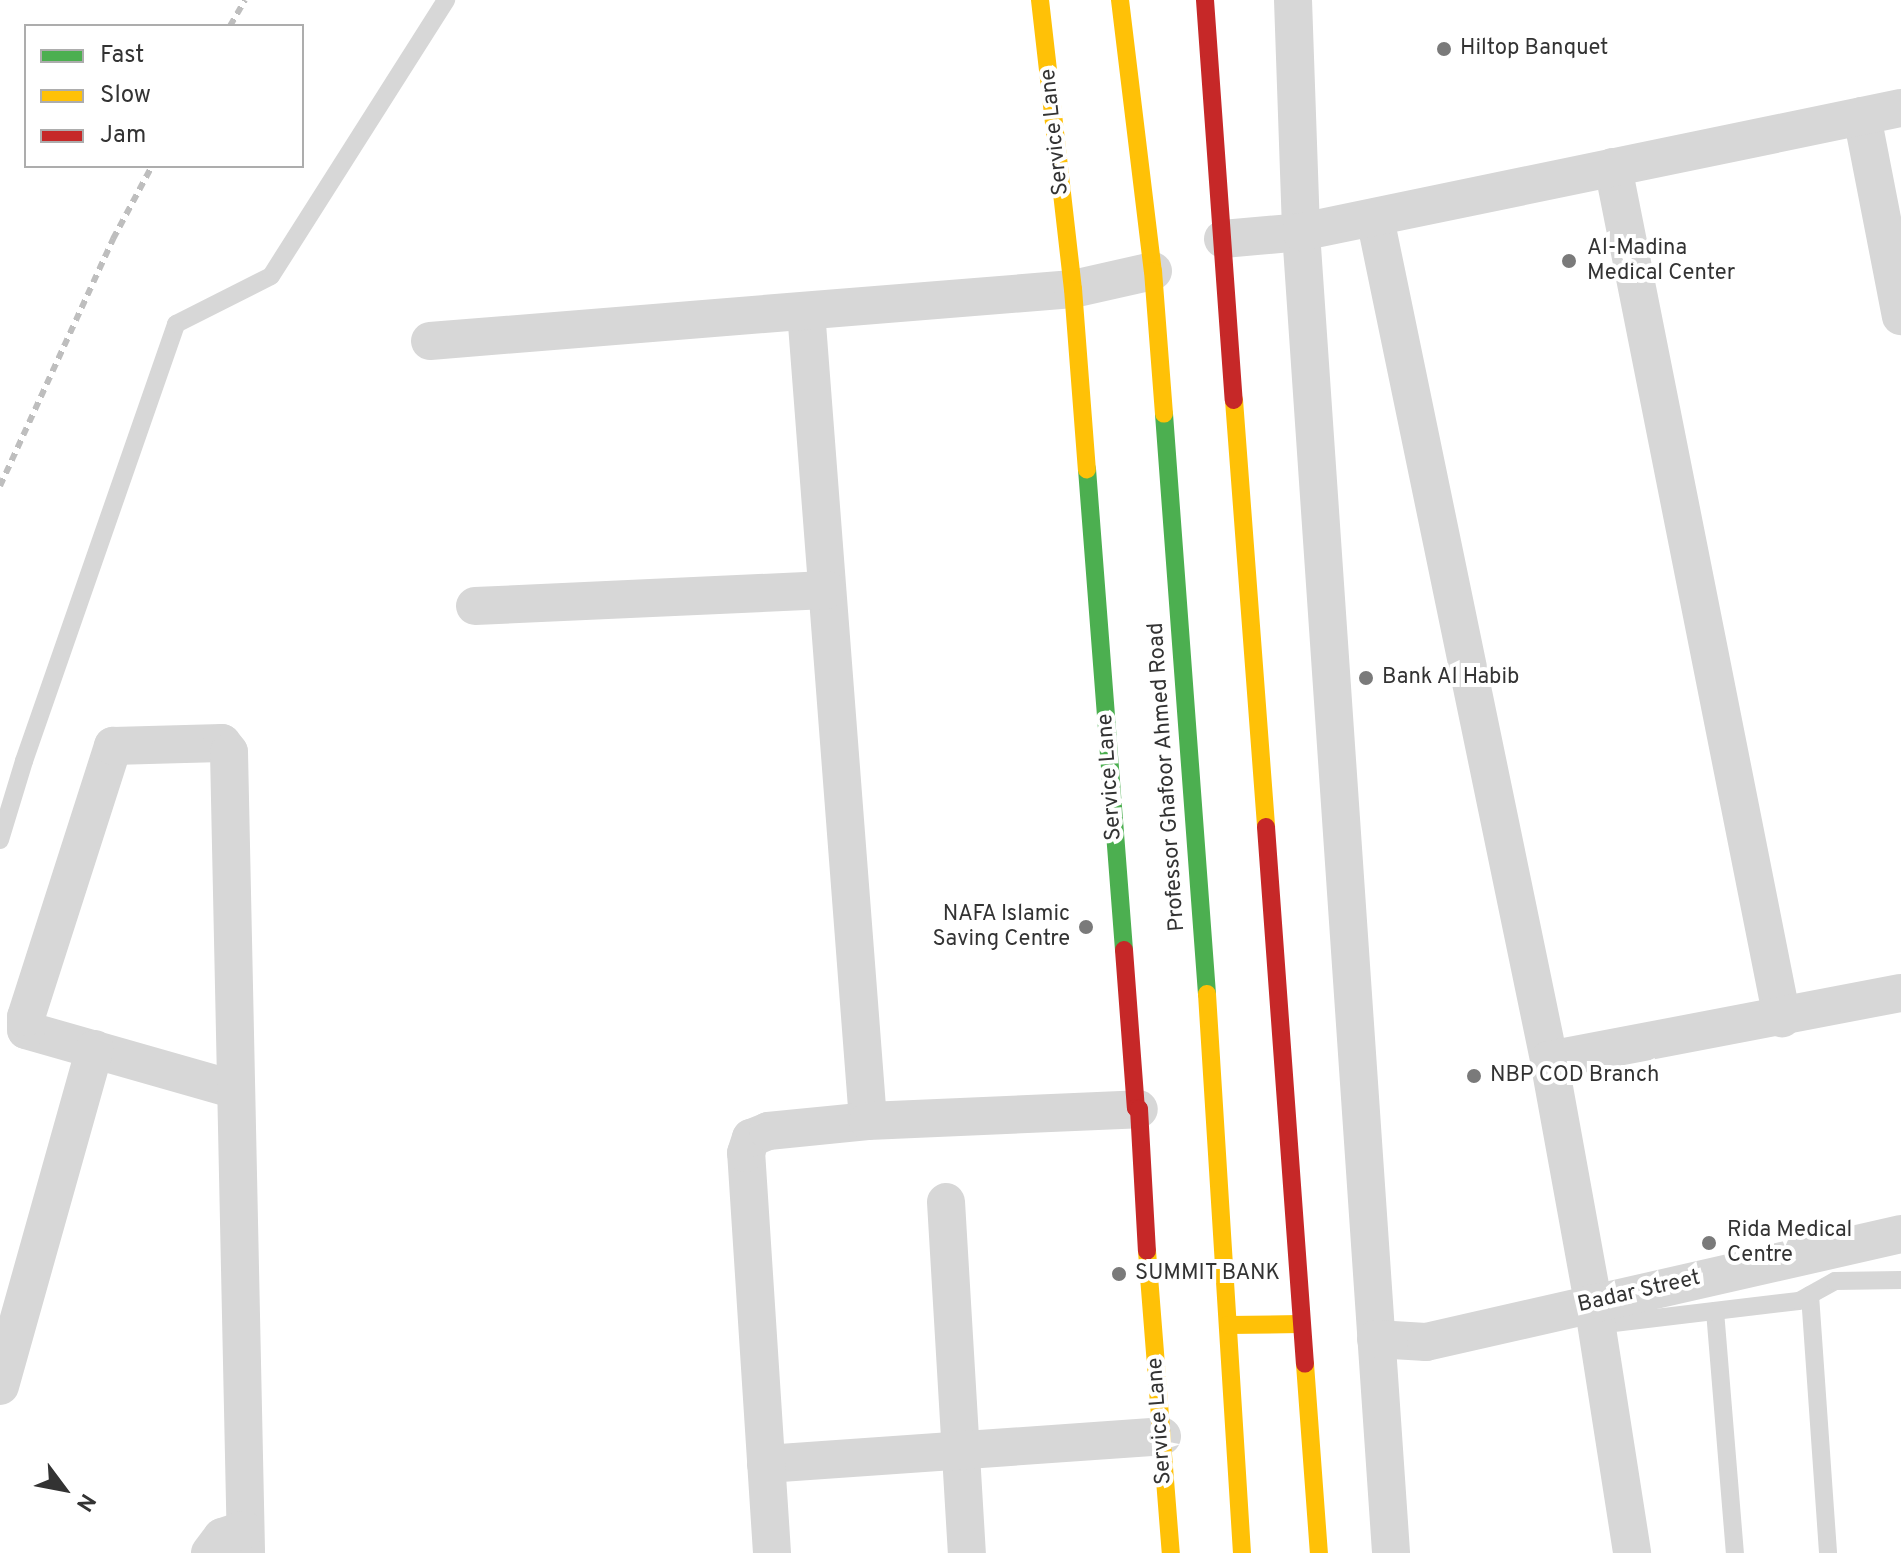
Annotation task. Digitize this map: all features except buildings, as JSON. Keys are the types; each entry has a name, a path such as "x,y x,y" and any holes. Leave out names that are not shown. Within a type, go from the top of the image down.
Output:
{"main road":[{"name":"Service Lane","path":"1040,0 1073,289 1136,1108 1139,1109 1139,1151 1171,1553"},
{"name":"Professor Ghafoor Ahmed Road","path":"1120,0 1153,271 1242,1553"},
{"path":"1205,0 1319,1553"},
{"path":"1228,1325 1300,1324"}],"street":[{"path":"1293,0 1301,232 1391,1553"},
{"path":"1223,239 1301,232 1375,218 1901,108"},
{"path":"1862,116 1901,316"},
{"path":"1613,167 1782,1018"},
{"path":"1375,218 1549,1060 1595,1314 1632,1553"},
{"path":"430,341 1073,289 1153,271"},
{"path":"806,311 868,1121"},
{"path":"475,606 827,590"},
{"path":"210,1553 222,1537 245,1541 236,1090 229,752 222,743 113,746 26,1017 26,1030 236,1090"},
{"path":"1549,1060 1901,993"},
{"path":"0,1386 95,1049"},
{"path":"772,1553 746,1153 751,1138 768,1131 868,1121 1139,1109"},
{"path":"946,1202 967,1553"},
{"name":"Badar Street","path":"1376,1339 1426,1342 1595,1314 1901,1234"},
{"path":"766,1464 1162,1436"}],"lane":[{"path":"0,840 24,761 176,324 271,276 446,0"},
{"path":"1595,1314 1715,1311 1799,1301 1835,1281 1901,1280"},
{"path":"1810,1295 1828,1553"},
{"path":"1715,1311 1735,1553"}],"railway":[{"path":"231,24 245,0"},
{"path":"0,486 113,239 151,168"}],"traffic: fast":[{"path":"1164,414 1207,994"},
{"path":"1087,469 1124,950"}],"traffic: slow":[{"path":"1040,0 1073,289 1087,469"},
{"path":"1120,0 1153,271 1164,414"},
{"path":"1234,400 1266,827"},
{"path":"1207,994 1242,1553"},
{"path":"1147,1251 1171,1553"},
{"path":"1228,1325 1300,1324"},
{"path":"1305,1364 1319,1553"}],"traffic: jam":[{"path":"1205,0 1234,400"},
{"path":"1266,827 1305,1364"},
{"path":"1124,950 1136,1108 1139,1109 1147,1251"}],"place":[{"name":"Hiltop Banquet","path":"1444,49"},
{"name":"Al-Madina Medical Center","path":"1569,261"},
{"name":"Bank Al Habib","path":"1366,678"},
{"name":"NAFA Islamic Saving Centre","path":"1086,927"},
{"name":"NBP COD Branch","path":"1474,1076"},
{"name":"Rida Medical Centre","path":"1709,1243"},
{"name":"SUMMIT BANK","path":"1119,1274"}]}
